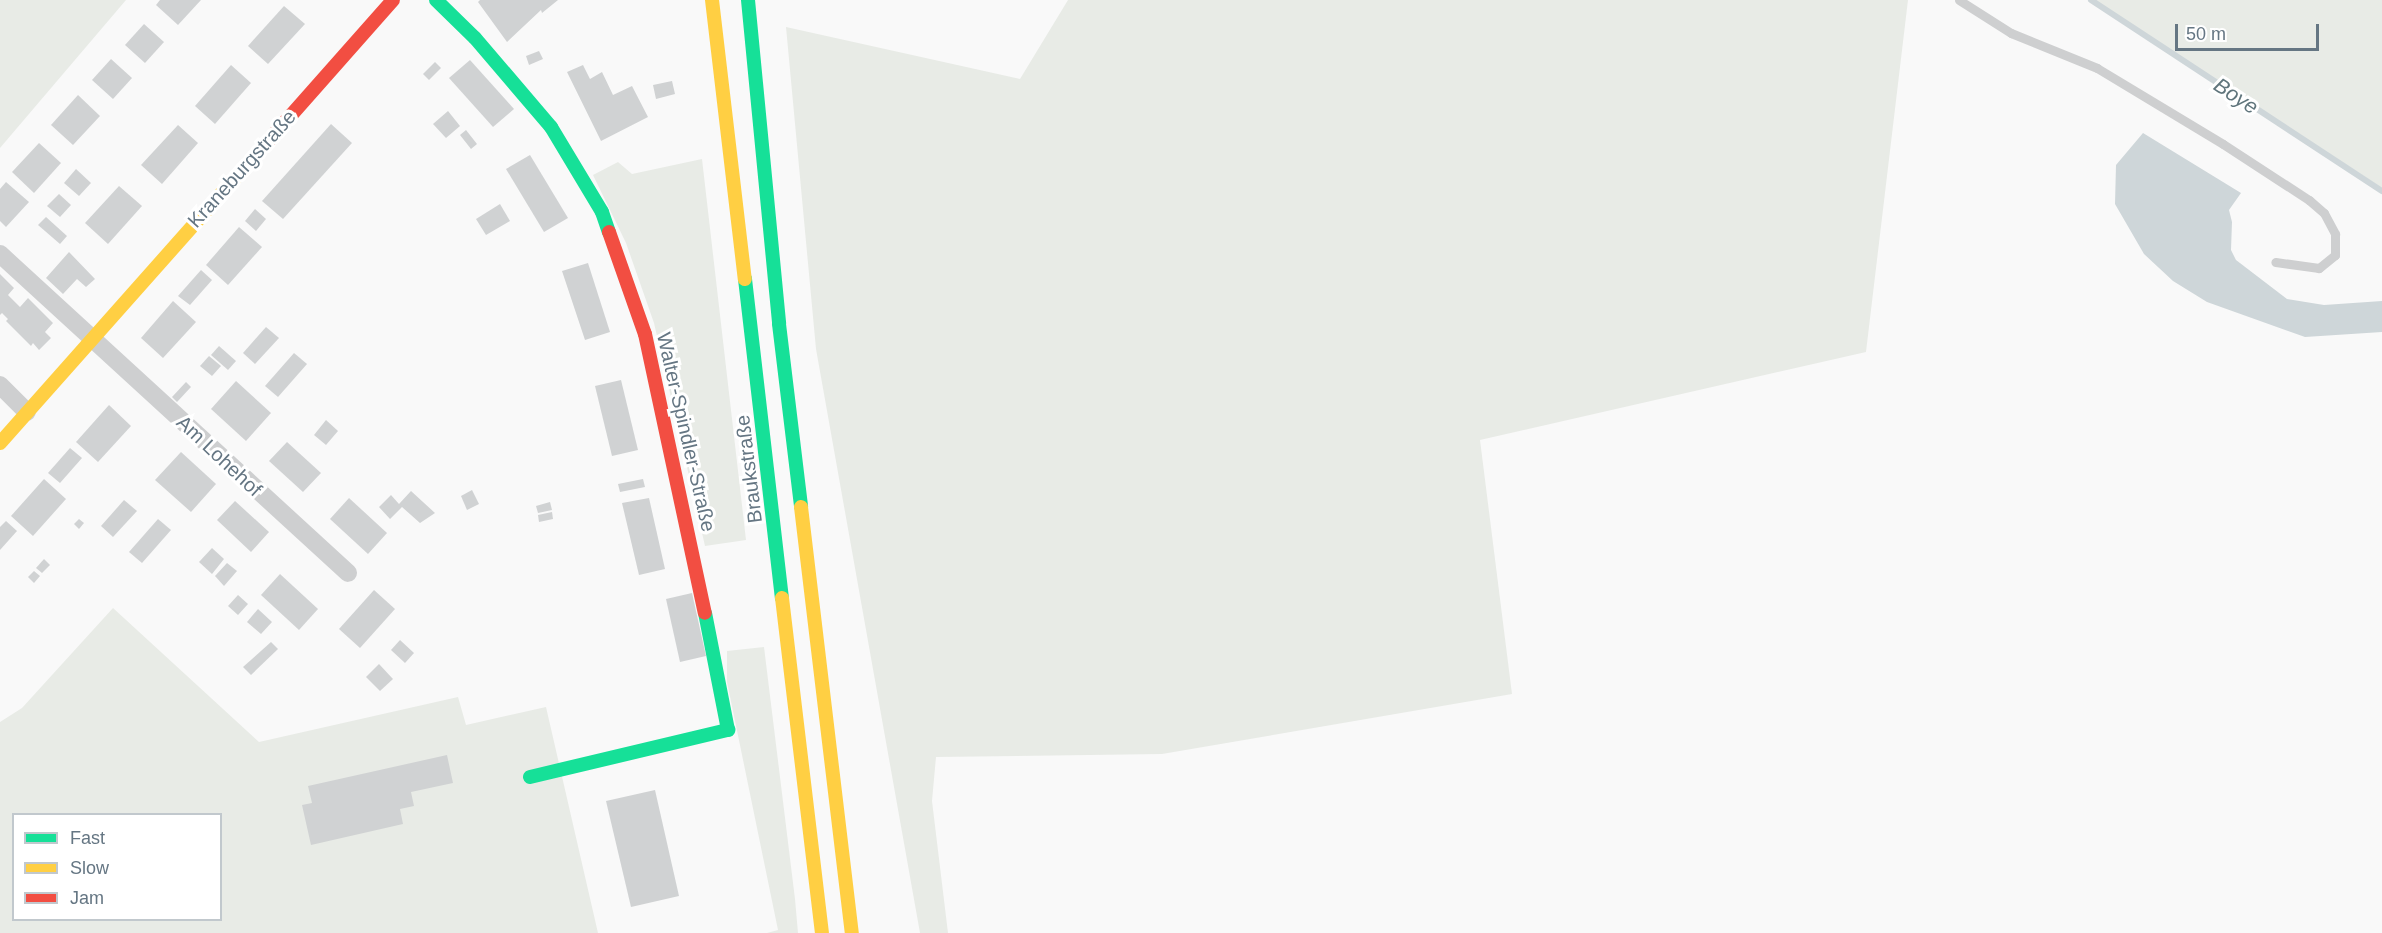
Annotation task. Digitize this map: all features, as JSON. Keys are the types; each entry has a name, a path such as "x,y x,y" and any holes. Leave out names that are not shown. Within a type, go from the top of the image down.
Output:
{"main road":[{"name":"Kraneburgstraße","path":"0,443 393,0"},
{"name":"Walter-Spindler-Straße","path":"436,0 475,38 550,127 602,212 645,334 679,484 728,730 530,777"},
{"name":"Braukstraße","path":"712,0 822,933"},
{"path":"748,0 779,324 852,933"}],"street":[{"path":"0,254 91,338"},
{"name":"Am Lohehof","path":"91,338 348,573"},
{"path":"0,385 27,412"}],"lane":[{"path":"1959,0 2011,33 2097,68 2223,144 2309,200 2324,213 2335,234 2335,255 2319,268 2275,262"}],"shaded area":[{"path":"0,0 126,0 0,148"},
{"path":"1068,0 1908,0 1866,352 1480,440 1512,694 1162,754 936,757 932,801 948,933 920,933 816,349 786,27 1020,79"},
{"path":"2093,0 2382,0 2382,188"},
{"path":"2143,133 2241,193 2229,210 2232,222 2231,250 2236,260 2287,299 2324,305 2382,301 2382,332 2305,337 2207,302 2173,281 2144,254 2115,204 2116,165"},
{"path":"702,159 746,540 705,546 654,323 626,243 593,175 618,162 632,174"},
{"path":"113,608 259,742 458,697 466,725 546,707 598,933 0,933 0,722 22,708"},
{"path":"764,647 798,933 767,933 778,930 727,682 727,651"}],"building":[{"path":"160,0 201,0 178,25 156,5"},
{"path":"480,0 558,0 542,13 541,10 507,42 478,2"},
{"path":"284,6 305,24 268,64 248,46"},
{"path":"144,24 164,42 145,63 125,45"},
{"path":"539,51 543,59 529,65 526,56"},
{"path":"111,59 132,78 113,99 92,80"},
{"path":"470,60 514,109 493,127 449,78"},
{"path":"435,62 441,68 429,80 423,74"},
{"path":"231,65 251,83 215,124 195,106"},
{"path":"583,65 590,79 602,72 613,95 632,86 648,117 601,141 567,72"},
{"path":"672,81 675,94 656,99 653,85"},
{"path":"78,95 100,116 73,145 51,125"},
{"path":"448,111 460,126 446,138 433,124"},
{"path":"331,124 352,143 283,219 262,201"},
{"path":"178,125 198,143 162,184 141,165"},
{"path":"466,130 477,144 471,149 460,135"},
{"path":"39,143 61,163 34,193 12,172"},
{"path":"530,155 568,218 544,232 506,169"},
{"path":"76,169 91,183 79,196 64,183"},
{"path":"6,182 29,202 6,227 0,221 0,189"},
{"path":"119,186 142,206 108,244 85,223"},
{"path":"59,194 71,205 60,217 47,206"},
{"path":"500,204 510,221 486,235 476,219"},
{"path":"255,209 266,219 256,231 245,221"},
{"path":"46,217 67,236 60,244 38,225"},
{"path":"239,227 262,247 228,285 206,265"},
{"path":"69,252 95,279 86,287 77,279 63,294 46,278"},
{"path":"588,263 610,332 585,340 562,271"},
{"path":"201,270 212,280 190,305 178,296"},
{"path":"0,274 14,288 8,295 20,307 28,298 53,323 45,332 51,338 39,350 33,343 31,346 6,321 8,319 2,313 0,315"},
{"path":"173,301 196,322 163,358 141,338"},
{"path":"266,327 279,338 255,364 243,353"},
{"path":"219,346 236,361 228,370 211,355"},
{"path":"294,353 307,364 278,397 265,386"},
{"path":"209,356 221,366 212,376 200,366"},
{"path":"621,380 638,450 612,456 595,386"},
{"path":"236,381 271,413 246,441 211,409"},
{"path":"186,382 191,387 177,402 172,397"},
{"path":"109,405 131,426 98,462 76,442"},
{"path":"326,420 338,431 326,445 314,435"},
{"path":"287,442 321,473 303,492 269,461"},
{"path":"70,448 82,458 60,483 48,473"},
{"path":"181,452 216,484 191,512 155,480"},
{"path":"44,479 66,499 33,536 11,516"},
{"path":"643,479 645,487 620,492 618,484"},
{"path":"472,490 479,504 467,510 461,496"},
{"path":"411,491 435,513 420,523 402,507 390,519 379,507 391,495 399,504"},
{"path":"349,498 387,533 368,554 330,519"},
{"path":"649,498 665,569 639,575 622,503"},
{"path":"124,500 137,511 113,537 101,526"},
{"path":"235,501 269,532 251,552 217,520"},
{"path":"550,502 552,510 538,513 536,506"},
{"path":"552,512 553,519 539,522 538,515"},
{"path":"79,519 84,523 79,529 74,524"},
{"path":"158,519 171,530 142,563 129,552"},
{"path":"6,521 17,531 0,550 0,527"},
{"path":"212,548 224,559 212,574 199,562"},
{"path":"44,559 50,565 42,573 36,568"},
{"path":"227,563 237,571 224,586 215,576"},
{"path":"34,571 40,576 34,583 28,577"},
{"path":"280,574 318,609 299,630 261,595"},
{"path":"374,590 395,609 360,648 339,629"},
{"path":"692,593 706,656 680,662 666,599"},
{"path":"238,595 248,604 238,615 228,606"},
{"path":"258,609 272,622 261,634 247,622"},
{"path":"400,640 414,653 405,663 391,650"},
{"path":"271,642 278,649 251,675 243,667"},
{"path":"379,664 393,679 380,691 366,677"},
{"path":"447,755 453,783 411,792 414,806 400,809 403,824 311,845 302,805 312,803 308,786"},
{"path":"655,790 679,896 631,907 606,801"}],"waterway":[{"name":"Boye","path":"2091,0 2382,191"}],"traffic: fast":[{"path":"436,0 475,38 551,127 602,212 609,232"},
{"path":"748,0 779,324 801,507"},
{"path":"745,279 782,598"},
{"path":"530,777 728,730 705,613"}],"traffic: slow":[{"path":"712,0 745,279"},
{"path":"0,443 263,147"},
{"path":"801,507 852,933"},
{"path":"782,598 822,933"}],"traffic: jam":[{"path":"263,147 393,0"},
{"path":"609,232 645,334 705,613"}]}
